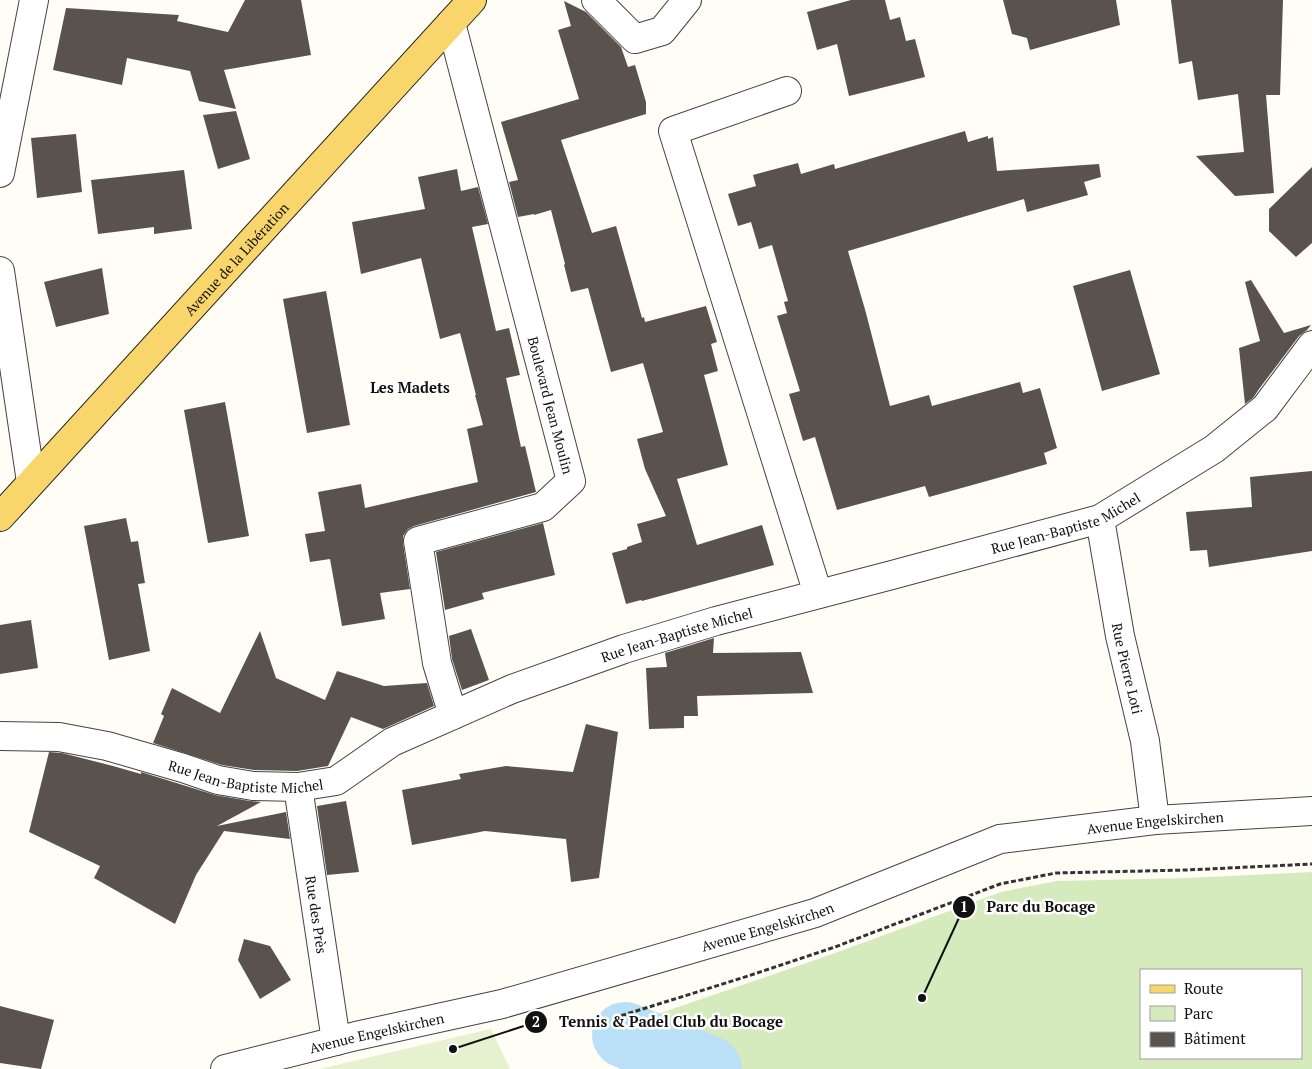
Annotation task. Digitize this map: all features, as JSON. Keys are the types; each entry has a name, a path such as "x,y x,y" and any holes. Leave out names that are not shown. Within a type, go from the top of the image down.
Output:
{"main road":[{"name":"Avenue de la Libération","path":"0,517 472,0"}],"street":[{"path":"0,173 34,0"},
{"path":"596,0 635,39 662,31 687,0"},
{"name":"Boulevard Jean Moulin","path":"451,23 571,481 543,507 418,541 437,663 453,715"},
{"path":"787,91 672,131 818,594"},
{"path":"0,271 31,482"},
{"name":"Rue Jean-Baptiste Michel","path":"0,736 59,736 107,746 218,780 253,786 298,787 336,781 392,742 512,689 624,649 716,621 892,576 1100,519 1214,450 1265,408 1312,345"},
{"name":"Rue Pierre Loti","path":"1100,519 1120,636 1145,742 1154,820"},
{"name":"Rue des Près","path":"298,787 336,1041"},
{"name":"Avenue Engelskirchen","path":"225,1069 336,1041 502,1004 815,913 1000,839 1154,820 1312,811"}],"path":[{"path":"614,1018 835,947 1000,884 1056,873 1186,870 1312,864"}],"green space":[{"path":"1312,872 1312,1069 640,1069 625,1053 619,1043 620,1027 835,953 1001,892 1056,881 1187,878"},
{"path":"491,1029 510,1069 319,1069"}],"building":[{"path":"245,0 301,0 311,55 224,70 236,109 199,101 190,71 127,58 122,85 53,70 66,8 179,15 177,21 228,32"},
{"path":"851,0 885,0 890,20 900,17 906,41 915,39 925,77 849,96 837,44 817,50 807,12"},
{"path":"1003,0 1116,0 1120,25 1030,50 1027,38 1012,34"},
{"path":"1171,0 1283,0 1280,95 1266,95 1274,193 1235,196 1196,156 1244,152 1238,94 1198,100 1192,61 1179,64"},
{"path":"564,1 586,12 621,47 628,67 635,65 646,102 646,114 561,140 592,233 616,226 642,318 644,317 645,322 706,306 717,342 711,344 718,371 704,375 728,465 677,479 697,545 762,525 774,565 626,604 612,553 642,542 637,524 666,516 645,469 637,439 663,432 643,363 611,372 588,288 571,292 551,210 518,217 509,182 518,180 501,122 579,99 558,30 571,26"},
{"path":"236,111 250,159 218,169 203,115"},
{"path":"965,131 968,142 988,136 988,139 993,137 997,171 1099,164 1101,177 1084,182 1088,195 1027,212 1024,199 848,251 890,406 929,395 932,406 1020,382 1023,393 1040,388 1057,448 1044,453 1047,464 929,497 925,486 837,510 815,437 803,441 789,394 800,391 777,316 787,313 784,302 788,301 772,245 759,249 751,222 738,226 728,194 756,186 753,175 798,163 801,174 834,164 835,169"},
{"path":"76,134 82,192 37,198 31,138"},
{"path":"1312,167 1312,243 1296,257 1269,231 1269,209"},
{"path":"457,169 461,191 478,187 488,224 472,227 496,331 509,328 520,375 506,378 521,447 525,446 536,492 408,529 403,536 403,543 410,589 380,593 385,619 342,626 330,559 310,562 305,534 325,531 318,492 361,484 365,508 478,482 467,429 483,425 460,333 440,339 421,258 361,274 352,222 425,209 418,177"},
{"path":"184,170 192,229 154,234 154,227 98,234 91,180"},
{"path":"102,268 109,314 56,327 44,282"},
{"path":"1130,270 1160,374 1102,391 1073,286"},
{"path":"1251,280 1284,333 1311,325 1299,336 1253,398 1245,404 1239,348 1260,341 1245,282"},
{"path":"326,291 350,425 307,433 283,299"},
{"path":"225,402 249,536 208,543 184,410"},
{"path":"1312,471 1312,551 1209,567 1207,550 1190,551 1186,512 1252,507 1250,477"},
{"path":"126,518 131,542 138,541 145,583 138,584 150,651 109,660 84,526"},
{"path":"543,523 555,575 482,593 484,599 445,610 436,552"},
{"path":"31,620 38,668 0,674 0,625"},
{"path":"471,629 489,680 462,690 452,659 449,636"},
{"path":"260,631 276,678 325,700 337,671 384,686 427,683 434,706 383,729 351,717 328,766 297,771 254,770 222,765 153,743 164,716 161,714 172,688 220,713"},
{"path":"714,638 713,653 801,652 813,693 697,696 698,716 684,716 684,728 649,729 646,668 667,667 665,653"},
{"path":"586,724 618,732 599,878 571,882 566,839 485,831 412,845 402,790 461,779 459,774 506,766 573,772"},
{"path":"49,752 62,753 141,774 141,772 215,795 261,802 217,826 286,812 290,839 224,831 196,875 175,924 94,878 100,866 29,832"},
{"path":"346,801 359,872 327,875 317,806"},
{"path":"244,939 270,946 291,980 260,999 238,960"},
{"path":"0,1006 54,1020 41,1069 0,1063"}],"waterway":[{"path":"625,1035 709,1069"}],"place":[{"name":"Parc du Bocage","path":"922,998"},
{"name":"Tennis & Padel Club du Bocage","path":"453,1049"}],"district":[{"name":"Les Madets","path":"410,387"}]}
